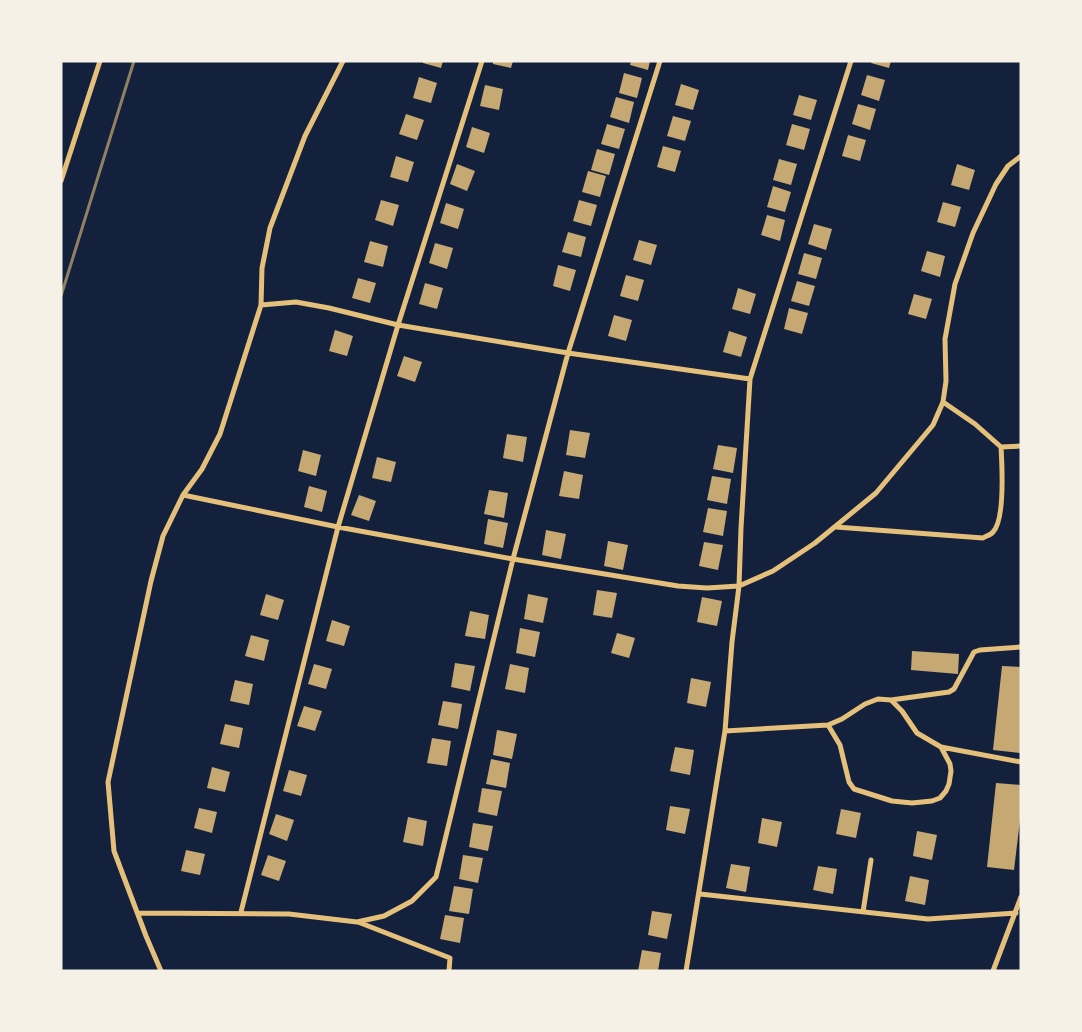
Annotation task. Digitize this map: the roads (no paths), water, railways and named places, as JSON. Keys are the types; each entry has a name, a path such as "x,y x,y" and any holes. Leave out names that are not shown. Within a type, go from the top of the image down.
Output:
{"street":[{"path":"61,181 100,61"},
{"path":"161,971 114,850 108,782 151,581 163,536 182,495 202,469 220,434 260,305 262,268 270,228 305,136 343,61"},
{"path":"241,912 338,527 398,325 482,61"},
{"path":"357,922 384,916 412,901 436,877 513,559 568,353 660,61"},
{"path":"686,971 725,731 732,642 739,586 740,528 750,379 851,61"},
{"path":"182,495 338,527 513,559 678,586 707,588 739,586 773,571 815,543 876,493 933,426 943,402 946,382 945,339 955,284 973,233 996,184 1008,166 1021,156"},
{"path":"260,305 296,302 398,325 568,353 750,379"},
{"path":"943,402 975,424 1001,447 1021,446"},
{"path":"835,526 983,538 993,532 999,521 1002,470 1001,447"},
{"path":"725,731 828,725 842,719 865,704 878,699 891,700 949,692 954,689 974,652 1021,647"},
{"path":"891,700 902,711 917,733 924,738 941,746 1021,762"},
{"path":"828,725 840,745 851,786 858,791 892,801 912,803 932,801 940,798 946,791 951,771 950,764 941,746"},
{"path":"863,912 871,860"},
{"path":"700,894 928,919 1016,913"},
{"path":"993,971 1021,897"},
{"path":"138,913 241,912 289,914 357,922 450,958 449,971"}],"railway":[{"path":"61,296 134,61"}]}
